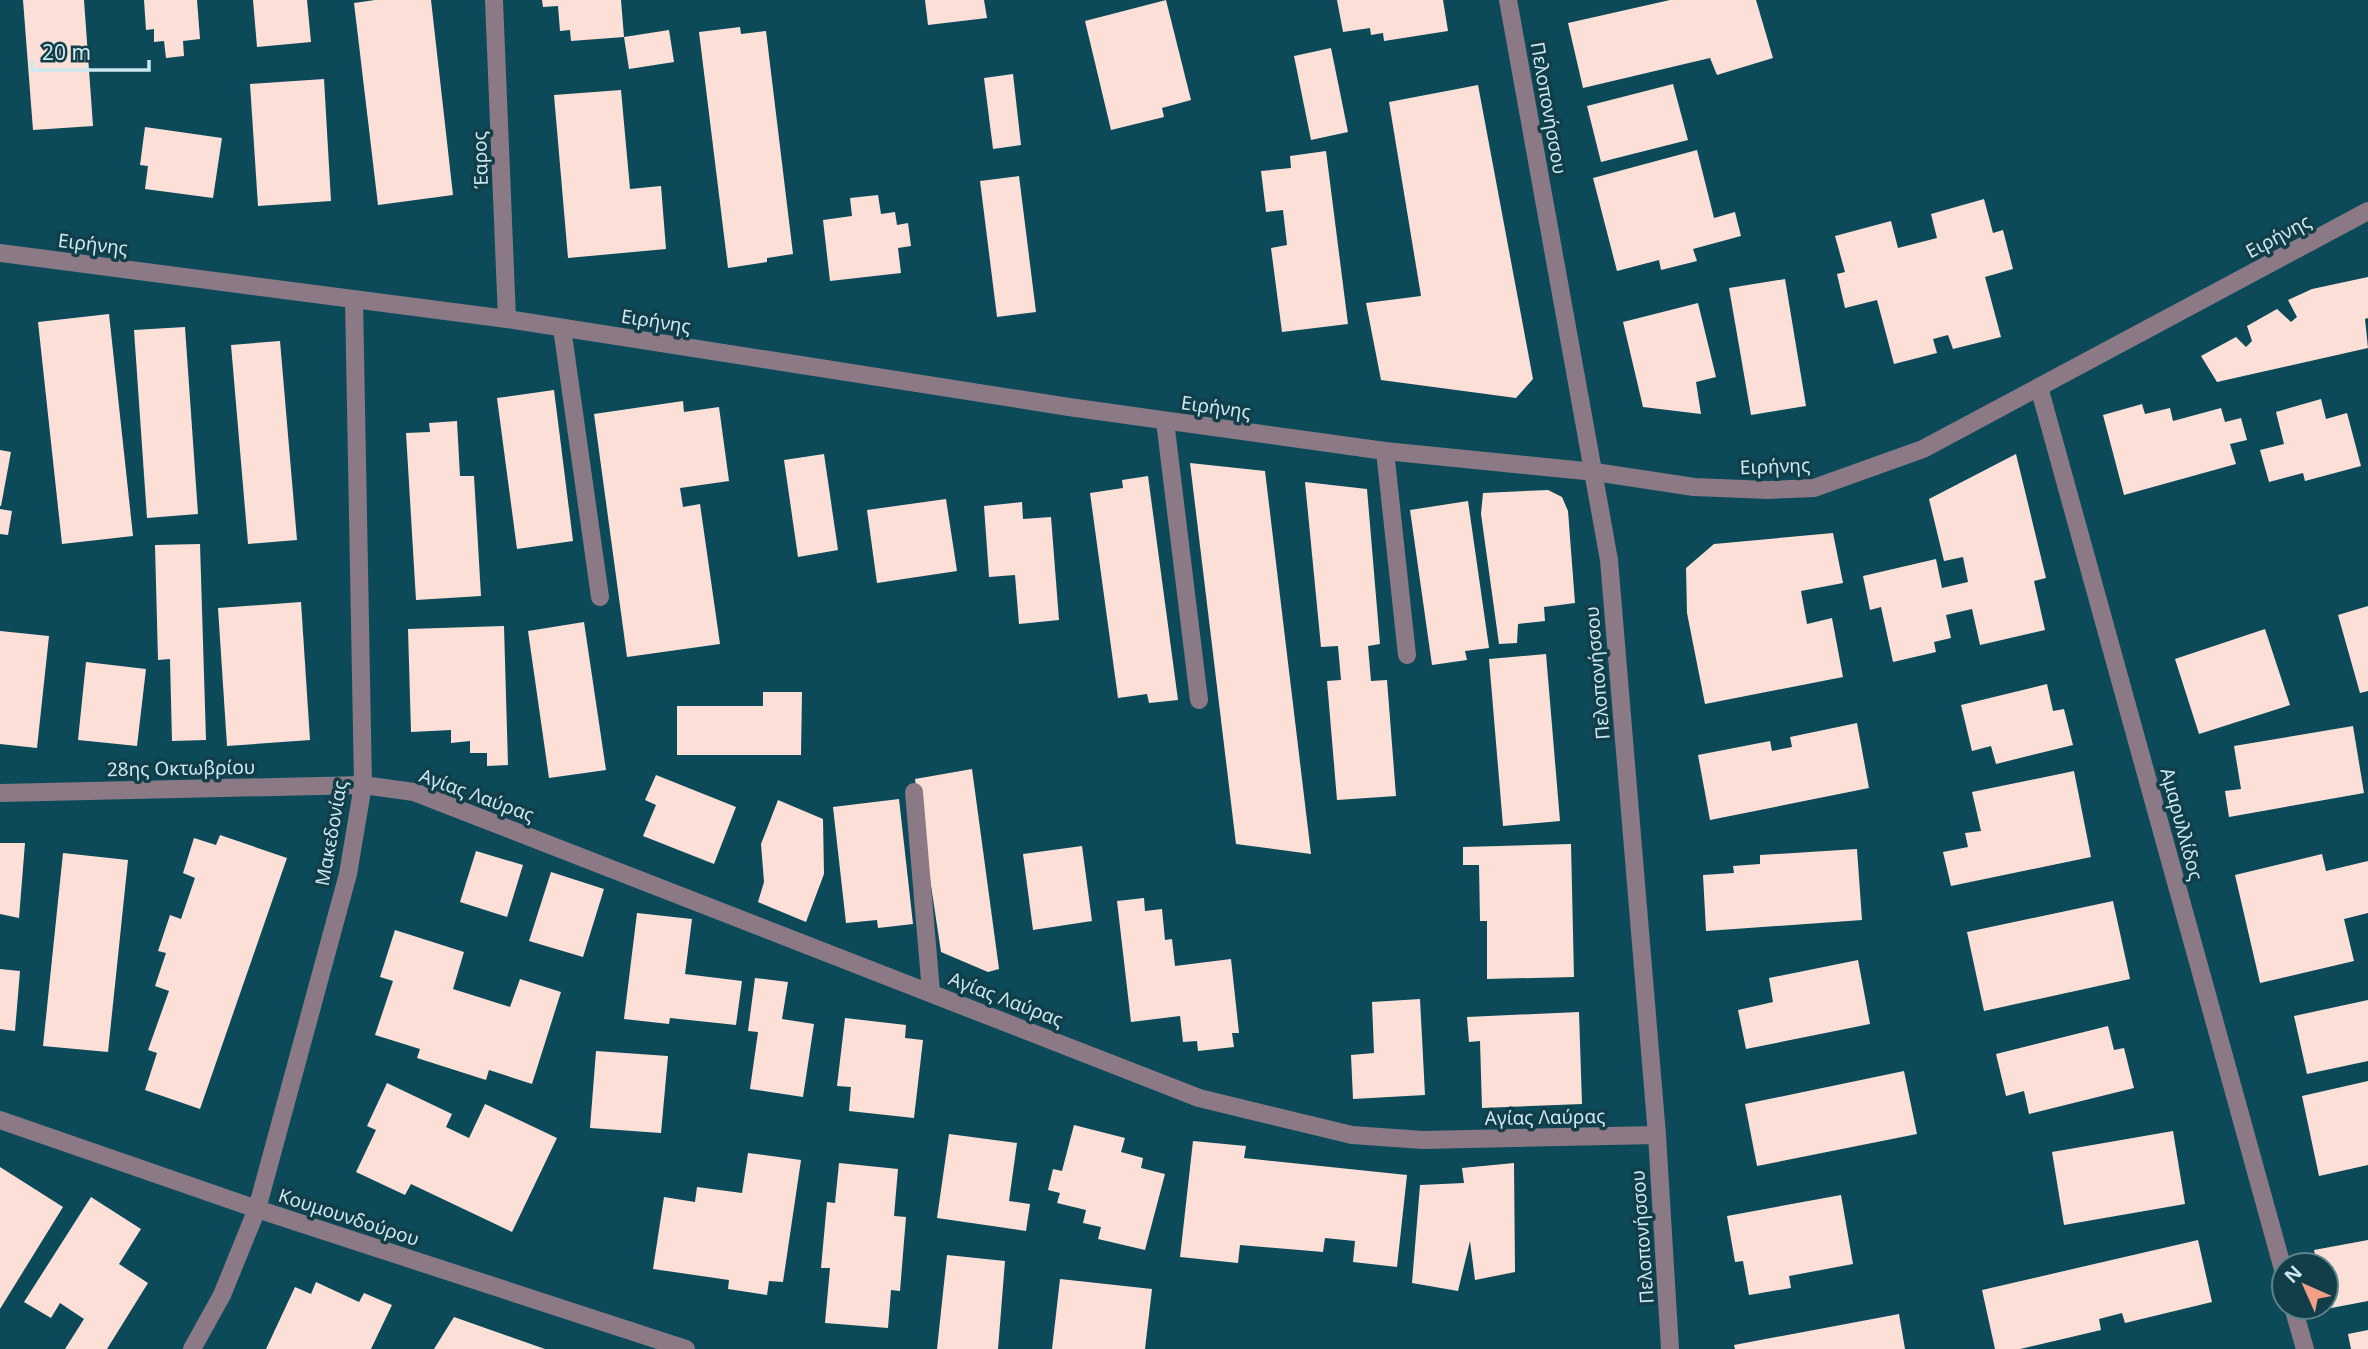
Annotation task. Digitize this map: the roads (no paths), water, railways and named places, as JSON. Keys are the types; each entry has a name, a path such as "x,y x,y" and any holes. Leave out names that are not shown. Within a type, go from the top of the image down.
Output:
{"street":[{"name":"Έαρος","path":"494,0 507,319"},
{"name":"Πελοπονήσσου","path":"1508,0 1609,560 1657,1135 1670,1349"},
{"name":"Ειρήνης","path":"0,253 507,319 1165,421 1385,451 1595,472 1694,487 1814,488 1923,449 2368,211"},
{"name":"Μακεδονίας","path":"192,1349 222,1295 257,1209 348,874 363,785 354,299"},
{"path":"562,328 600,597"},
{"name":"Αμαρυλλίδος","path":"2039,387 2278,1251"},
{"path":"1165,421 1199,700"},
{"path":"1385,451 1407,655"},
{"name":"28ης Οκτωβρίου","path":"0,793 363,785"},
{"name":"Αγίας Λαύρας","path":"363,785 414,792 1199,1098 1352,1135 1423,1140 1657,1135"},
{"path":"914,792 931,992"},
{"name":"Κουμουνδούρου","path":"0,1120 257,1209 686,1349"},
{"path":"2297,1321 2305,1349"}]}
